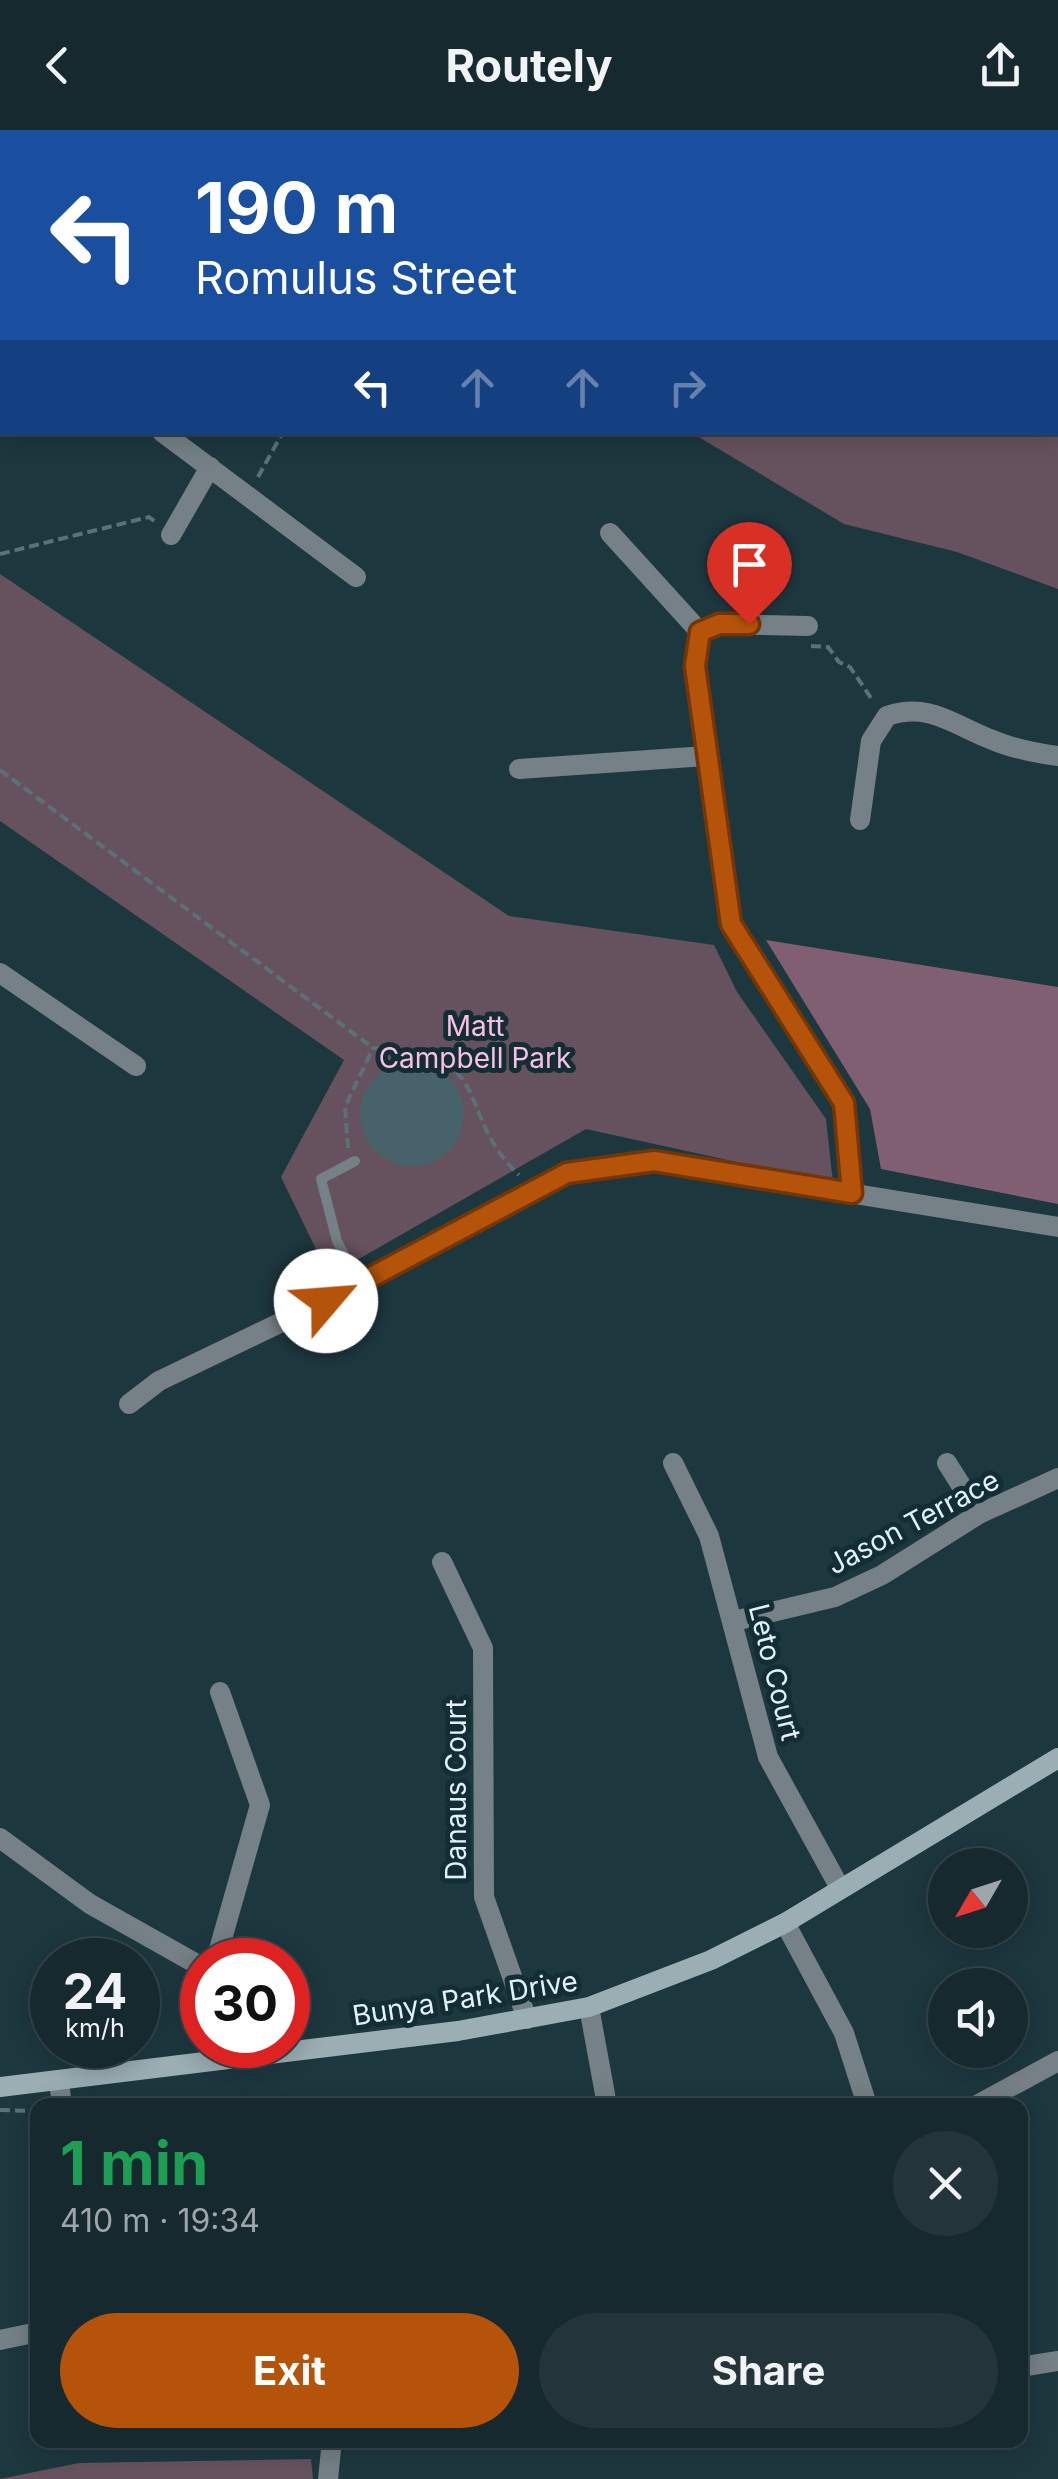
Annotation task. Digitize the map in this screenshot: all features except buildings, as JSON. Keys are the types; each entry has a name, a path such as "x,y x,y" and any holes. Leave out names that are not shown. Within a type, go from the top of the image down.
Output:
{"street":[{"path":"166,435 356,577"},
{"path":"171,535 210,467"},
{"path":"610,533 700,632"},
{"path":"700,632 719,624 808,626"},
{"path":"700,632 695,666 731,924 844,1103 852,1193"},
{"path":"860,820 872,741 887,716 908,709 928,710 1023,752 1058,756"},
{"path":"519,769 706,756"},
{"path":"0,973 136,1066"},
{"path":"130,1404 159,1381 359,1285 567,1173 654,1161 1058,1227"},
{"name":"Leto Court","path":"673,1463 709,1536 768,1757 840,1888"},
{"path":"947,1463 978,1514"},
{"name":"Jason Terrace","path":"734,1622 835,1597 882,1575 978,1514 1058,1478"},
{"name":"Danaus Court","path":"442,1562 483,1648 484,1897 527,2019"},
{"path":"220,1692 260,1805 222,1938"},
{"name":"Bunya Park Drive","path":"310,2043 527,2019 589,2007 710,1960 785,1923 1058,1758"},
{"path":"0,1838 90,1904 180,1955"},
{"path":"785,1923 844,2032 866,2098"},
{"path":"589,2007 606,2098"},
{"name":"Bunya Park Drive","path":"0,2087 58,2083 180,2060"},
{"path":"990,2098 1058,2061"},
{"path":"58,2083 61,2098"},
{"path":"0,2340 30,2334"},
{"path":"1028,2366 1058,2361"},
{"path":"328,2479 331,2448"}],"lane":[{"path":"354,1161 320,1179 336,1240 359,1285"}],"path":[{"path":"248,494 282,435"},
{"path":"0,554 149,517 171,535"},
{"path":"808,626 809,646 828,647 839,662 850,667 887,716"},
{"path":"0,770 373,1048 432,1054 452,1066 468,1088 494,1151 534,1189"},
{"path":"354,1161 344,1141 345,1106 373,1048"},
{"path":"0,2110 30,2111"}],"green space":[{"path":"695,435 1058,435 1058,589 957,552 844,524"},
{"name":"Matt Campbell Park","path":"0,574 509,916 714,945 737,992 826,1119 833,1183 586,1129 329,1276 281,1177 344,1060 0,821"},
{"path":"311,2459 313,2479 0,2479 79,2463"}],"shaded area":[{"path":"766,940 1058,987 1058,1204 881,1169 870,1109"}],"route":[{"path":"326,1301 567,1173 654,1161 852,1193 844,1103 731,924 695,666 700,632 719,624 749,624"}]}
